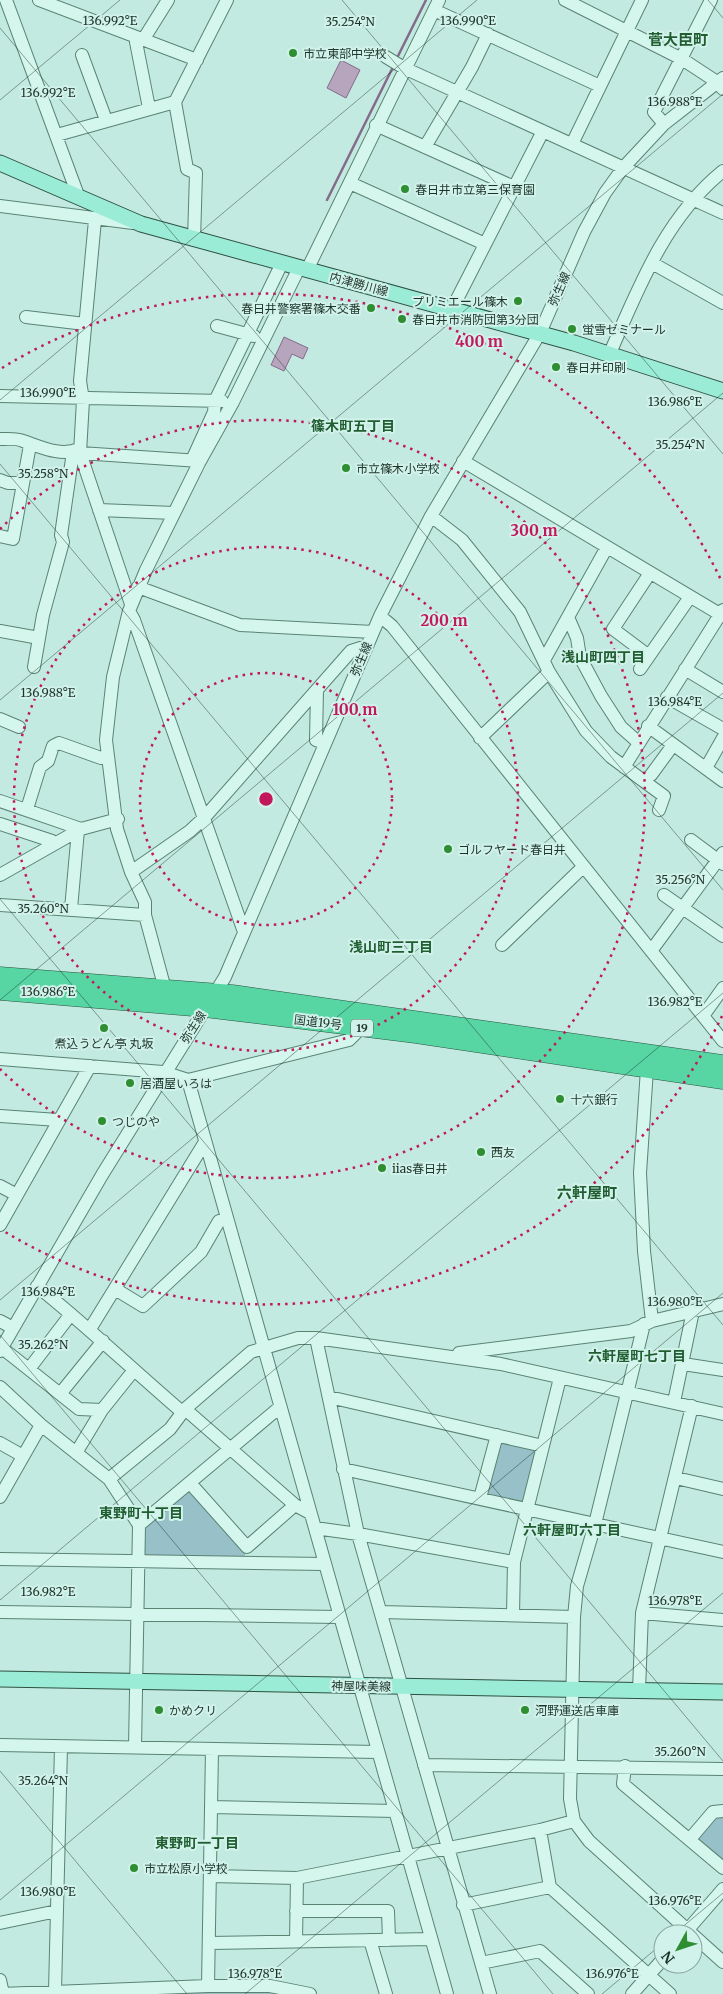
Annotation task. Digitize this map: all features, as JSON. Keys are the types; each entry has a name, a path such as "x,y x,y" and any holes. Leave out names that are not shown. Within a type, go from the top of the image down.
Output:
{"highway":[{"name":"国道19号","path":"0,976 215,992 723,1064"},
{"name":"国道19号","path":"0,991 205,1008 361,1028 723,1080"}],"main road":[{"name":"内津勝川線","path":"0,163 141,224 610,353 723,391"},
{"name":"神屋味美線","path":"0,1679 723,1692"}],"street":[{"path":"6,0 84,206 80,218"},
{"path":"39,0 197,60"},
{"path":"150,108 136,42 141,39 168,0"},
{"path":"194,240 196,173 187,169 175,102 228,0"},
{"path":"565,0 626,32 682,58 721,83"},
{"path":"572,144 642,0"},
{"path":"664,124 654,112 711,0"},
{"path":"165,989 145,915 145,902 131,872 117,829 118,819 104,758 103,709 108,675 132,599 170,513 196,461 233,402 263,340 350,183 376,125 437,5 488,34 600,86"},
{"path":"425,147 472,67 488,34"},
{"path":"82,55 106,120"},
{"path":"386,57 404,68 723,213"},
{"name":"弥生線","path":"1,1350 163,1072 225,977 380,616 431,516 540,333 584,232 605,193 623,168 664,124 721,83"},
{"path":"57,135 175,102"},
{"path":"376,125 514,187"},
{"path":"452,309 543,131"},
{"path":"610,353 661,243 693,199 723,171"},
{"path":"350,183 484,244"},
{"path":"0,206 95,220 141,224"},
{"path":"34,667 49,591 64,542 61,535 78,451 83,400 80,381 95,220"},
{"path":"652,262 723,303"},
{"path":"196,461 214,412 215,401 282,263"},
{"path":"26,317 85,324"},
{"path":"217,326 247,333 263,340"},
{"path":"237,355 253,362"},
{"path":"0,396 83,400 233,402"},
{"path":"0,439 23,441 30,445 78,451 196,461"},
{"path":"0,536 13,539 30,445"},
{"path":"78,451 132,599 134,620 244,932"},
{"path":"463,462 690,597 722,614 648,726 624,767"},
{"path":"0,480 8,483 23,483"},
{"path":"99,510 170,513"},
{"path":"431,516 462,540 520,612 549,672 586,731 611,758 664,796 659,810"},
{"path":"544,660 608,547"},
{"path":"649,656 613,629 650,573"},
{"path":"640,669 690,597"},
{"path":"132,599 240,625 373,632"},
{"path":"104,758 109,702 132,599"},
{"path":"380,616 392,626 582,868 723,1041"},
{"path":"568,617 577,638 580,657 600,696 621,727 639,743"},
{"path":"0,631 39,638"},
{"path":"131,872 190,831 204,818 351,651 367,646"},
{"path":"685,669 723,692"},
{"path":"480,738 549,672"},
{"path":"317,690 316,740 325,743"},
{"path":"667,697 723,729"},
{"path":"0,719 19,727"},
{"path":"648,726 723,781"},
{"path":"706,768 723,738"},
{"path":"27,809 40,767 48,761 53,746 59,743 104,758"},
{"path":"652,775 673,745"},
{"path":"0,801 27,809 79,830"},
{"path":"0,875 79,830 118,819"},
{"path":"0,824 52,841 54,844"},
{"path":"72,909 79,830"},
{"path":"651,952 721,859 691,840"},
{"path":"502,945 582,868"},
{"path":"664,894 723,936"},
{"path":"0,905 145,915"},
{"path":"703,1016 723,988"},
{"path":"0,1059 163,1072 188,1080 349,1040 361,1028"},
{"path":"0,1225 90,1066"},
{"path":"648,1069 640,1173 648,1322 627,1392 595,1524 577,1586 574,1617 574,1689 570,1799 574,1821 589,1840 679,1924"},
{"path":"188,1080 447,1994"},
{"path":"0,1116 58,1120"},
{"path":"90,1329 205,1142"},
{"path":"0,1186 17,1195"},
{"path":"115,1289 143,1306 201,1252 219,1221 227,1219"},
{"path":"37,1286 90,1329 134,1370 230,1447 295,1505 310,1513"},
{"path":"441,1354 631,1331 648,1322 723,1304"},
{"path":"674,1402 693,1311"},
{"path":"29,1369 71,1314"},
{"path":"0,1321 13,1328"},
{"path":"109,1479 170,1430 184,1410 251,1352 298,1338 316,1338 441,1354 501,1364 723,1414"},
{"path":"316,1338 358,1534 490,1994"},
{"path":"60,1394 103,1341"},
{"path":"1,1350 29,1369 79,1409 102,1410"},
{"path":"683,1364 723,1370"},
{"path":"76,1452 102,1410 134,1370"},
{"path":"513,1615 514,1562 560,1378"},
{"path":"0,1388 109,1479 139,1525 135,1747"},
{"path":"329,1398 543,1446"},
{"path":"639,1690 642,1613 692,1406"},
{"path":"139,1525 280,1407"},
{"path":"0,1497 42,1425"},
{"path":"480,1498 497,1435"},
{"path":"0,1443 24,1456"},
{"path":"343,1469 723,1552"},
{"path":"676,1478 723,1489"},
{"path":"190,1483 247,1547 247,1563"},
{"path":"247,1547 295,1505"},
{"path":"316,1528 514,1562"},
{"path":"0,1558 324,1564"},
{"path":"0,1612 339,1617"},
{"path":"381,1612 574,1617"},
{"path":"642,1613 723,1620"},
{"path":"0,1745 378,1752"},
{"path":"55,1992 61,1747"},
{"path":"208,1986 212,1749"},
{"path":"424,1765 624,1766 723,1769"},
{"path":"624,1766 623,1784 723,1868"},
{"path":"212,1807 395,1811"},
{"path":"690,1839 713,1812 723,1811"},
{"path":"210,1876 297,1878 540,1830 574,1821"},
{"path":"540,1830 550,1887 670,1994"},
{"path":"296,1941 297,1878"},
{"path":"463,1905 550,1887"},
{"path":"696,1924 723,1888"},
{"path":"296,1911 388,1910 389,1940"},
{"path":"0,1923 57,1911"},
{"path":"210,1943 431,1939"},
{"path":"370,1940 386,1994"},
{"path":"703,1945 723,1962"},
{"path":"481,1963 540,1951 588,1994"},
{"path":"632,1994 653,1970"},
{"path":"0,1980 2,1994 208,1986 270,1986 310,1994"}],"shaded area":[{"path":"341,60 360,70 346,98 327,88"},
{"path":"284,337 308,348 303,359 292,354 284,371 271,365"},
{"path":"498,1442 537,1447 522,1504 487,1496 484,1492"},
{"path":"187,1491 191,1491 245,1550 245,1557 144,1555 146,1526"},
{"path":"714,1814 723,1814 723,1862 696,1840"},
{"path":"263,1989 295,1994 136,1994"}],"waterway":[{"path":"396,60 426,0"},
{"path":"327,200 393,67"}],"place":[{"name":"市立東部中学校","path":"293,53"},
{"name":"春日井市立第三保育園","path":"405,189"},
{"name":"プリミエール篠木","path":"518,301"},
{"name":"春日井警察署篠木交番","path":"371,308"},
{"name":"春日井市消防団第3分団","path":"402,319"},
{"name":"蛍雪ゼミナール","path":"572,329"},
{"name":"春日井印刷","path":"556,367"},
{"name":"市立篠木小学校","path":"346,468"},
{"name":"ゴルフヤード春日井","path":"448,849"},
{"name":"煮込うどん亭 丸坂","path":"104,1028"},
{"name":"居酒屋いろは","path":"130,1083"},
{"name":"十六銀行","path":"560,1099"},
{"name":"つじのや","path":"102,1121"},
{"name":"西友","path":"481,1152"},
{"name":"iias春日井","path":"382,1168"},
{"name":"かめクリ","path":"159,1710"},
{"name":"河野運送店車庫","path":"525,1710"},
{"name":"市立松原小学校","path":"134,1868"}],"district":[{"name":"菅大臣町","path":"678,39"},
{"name":"篠木町五丁目","path":"353,426"},
{"name":"浅山町四丁目","path":"603,657"},
{"name":"浅山町三丁目","path":"391,947"},
{"name":"六軒屋町","path":"587,1192"},
{"name":"六軒屋町七丁目","path":"637,1356"},
{"name":"東野町十丁目","path":"141,1513"},
{"name":"六軒屋町六丁目","path":"572,1530"},
{"name":"東野町一丁目","path":"197,1843"}]}
